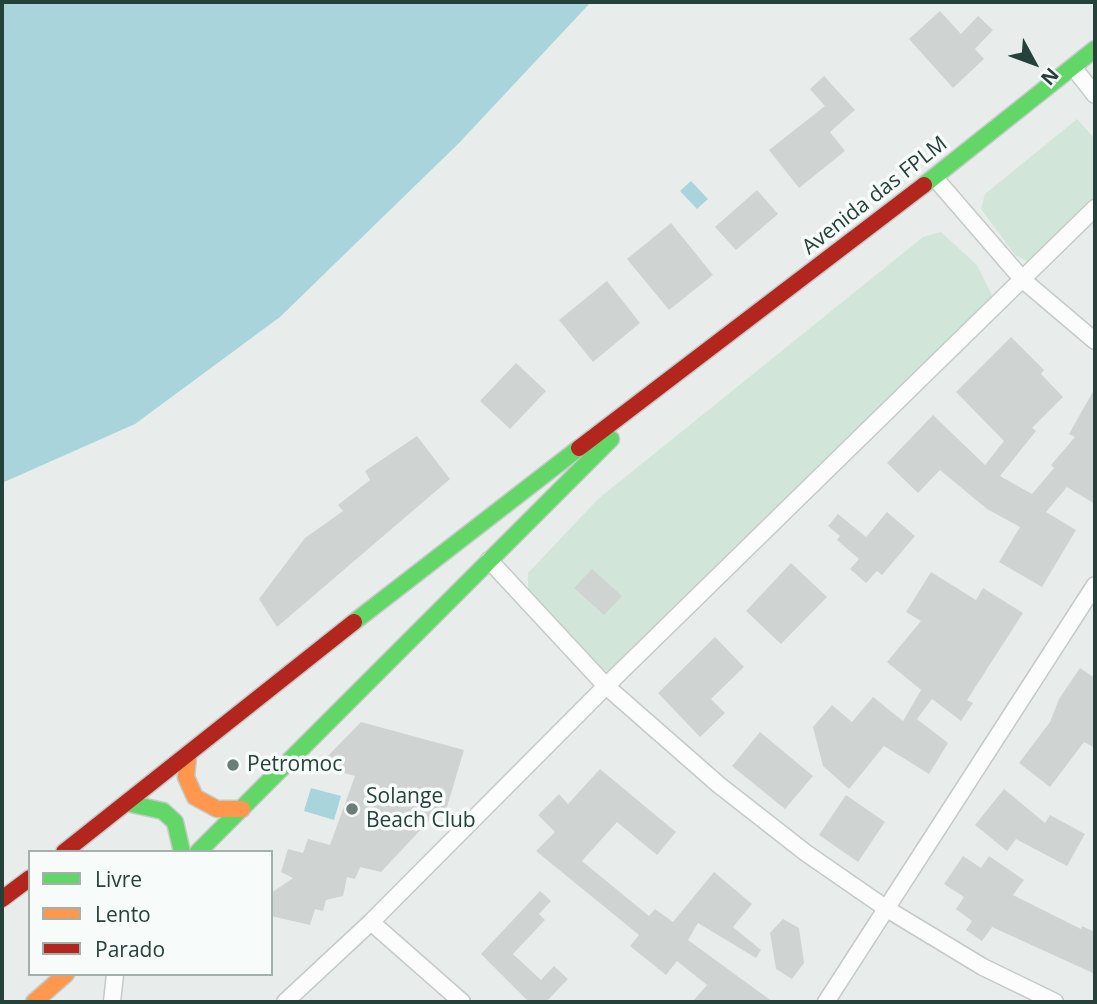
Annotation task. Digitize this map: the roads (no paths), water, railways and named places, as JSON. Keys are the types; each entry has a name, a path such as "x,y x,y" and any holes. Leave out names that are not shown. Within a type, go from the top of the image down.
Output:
{"street":[{"name":"Avenida das FPLM","path":"678,373 934,177 1095,49"},
{"path":"1073,67 1095,95"},
{"path":"934,177 1023,280 1095,341"},
{"path":"285,1002 371,922 606,686 1095,208"},
{"path":"200,850 678,373"},
{"path":"67,850 453,544 678,373"},
{"path":"489,560 606,686 719,785 806,853 887,909 983,967 1055,1002"},
{"path":"826,1002 1095,585"},
{"path":"188,756 186,777 195,797 216,809 242,809"},
{"path":"127,803 163,811 175,822 182,850"},
{"path":"2,899 28,880"},
{"path":"371,922 462,1002"},
{"path":"34,1002 64,976"},
{"path":"112,1002 114,976"}],"water":[{"path":"2,2 591,2 459,143 280,317 135,424 2,483"},
{"path":"691,181 708,199 697,209 680,191"},
{"path":"311,788 341,796 334,820 304,811"}],"place":[{"name":"Petromoc","path":"233,765"},
{"name":"Solange Beach Club","path":"352,809"}]}
